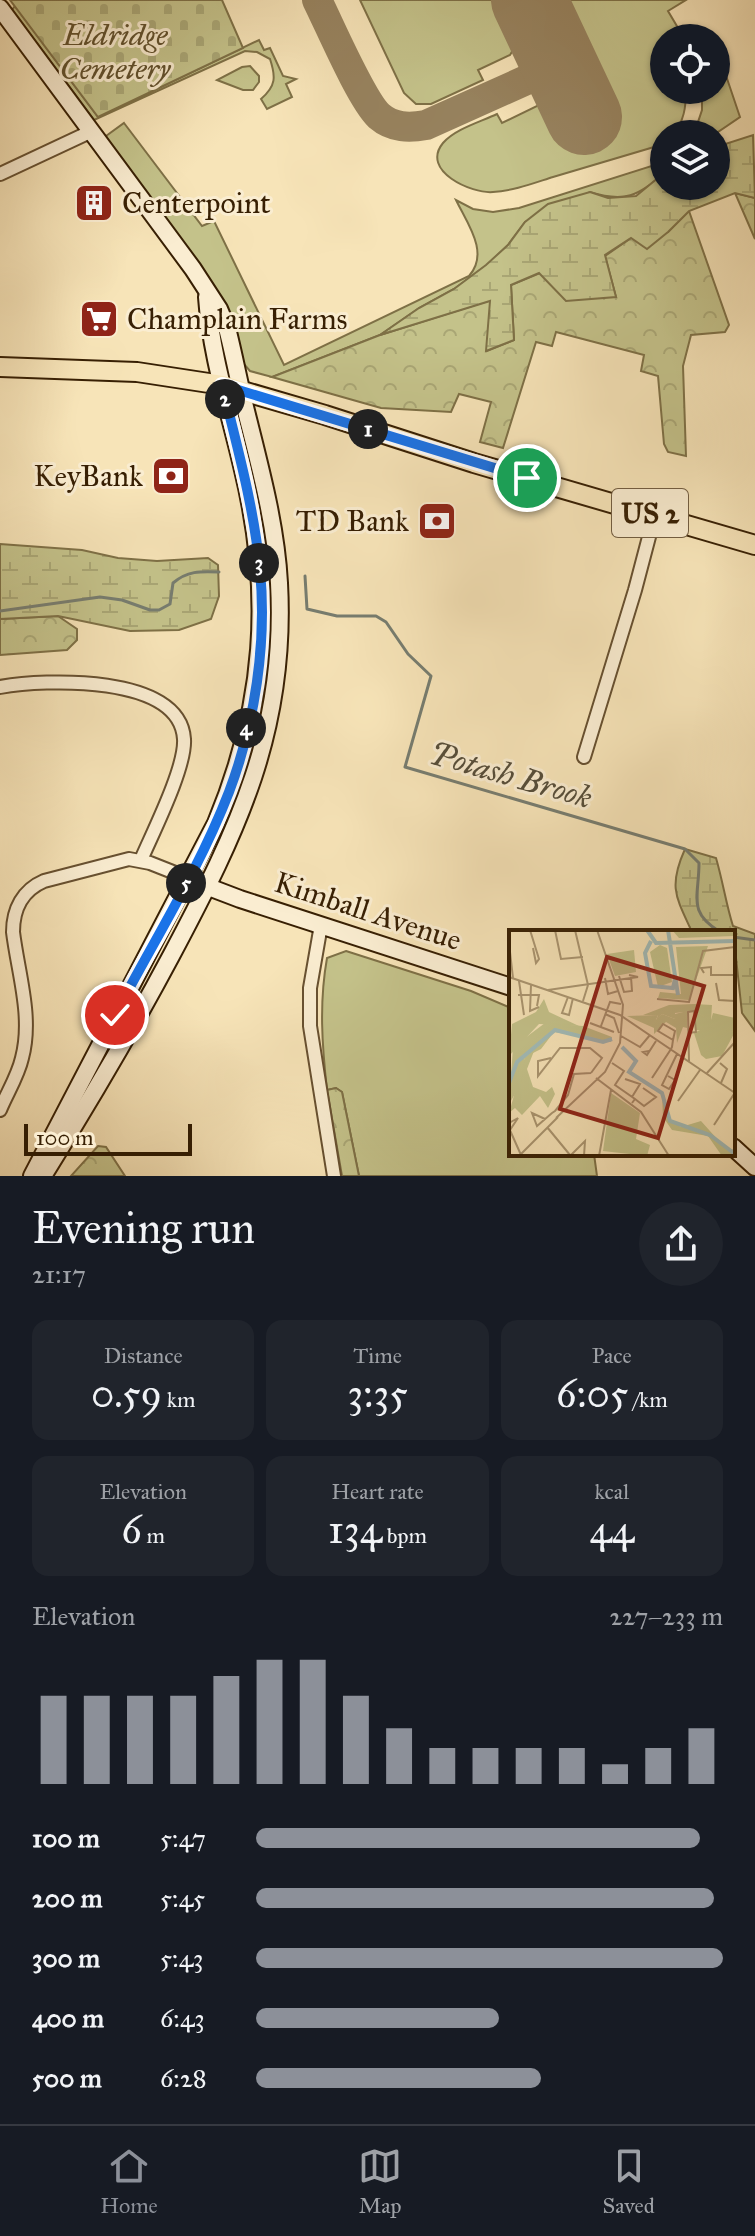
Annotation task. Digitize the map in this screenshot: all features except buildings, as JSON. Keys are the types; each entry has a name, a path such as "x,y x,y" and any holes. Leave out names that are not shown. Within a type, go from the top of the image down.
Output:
{"main road":[{"path":"0,8 180,250 227,328 268,500 279,583 279,649 265,740 238,821 207,887 94,1094 43,1176"},
{"path":"32,1176 188,878 230,790 254,695 261,654 261,591 252,516 222,385 207,291"},
{"name":"US 2","path":"0,367 137,372 222,385 755,545"},
{"path":"252,516 272,531"},
{"name":"Kimball Avenue","path":"188,878 207,887 509,986"},
{"path":"735,1149 755,1167"}],"street":[{"path":"0,174 92,131"},
{"path":"584,757 655,514"},
{"path":"0,687 98,684 142,695 175,714 183,729 182,756 141,860"},
{"path":"0,1110 22,1060 26,1037 13,932 13,921 21,899 36,885 109,862 141,860 188,878"},
{"path":"321,925 310,988 310,1026 334,1176"}],"green space":[{"name":"Eldridge Cemetery","path":"10,0 222,0 243,48 98,117"},
{"path":"360,0 497,0 512,31 513,50 510,55 478,70 483,80 431,104 416,104 404,93"},
{"path":"561,0 686,0 668,11 676,24 650,24 650,104 685,104 682,120 650,120 650,148 493,192 462,185 443,171 438,163 438,153 448,138 497,114 502,123 545,102 558,130 610,104"},
{"path":"15,6 98,117 259,40 264,50 270,48 283,76 296,79 286,84 292,97 267,109 261,99 270,90 273,81 270,59 257,52 245,51 94,120 12,10"},
{"path":"250,66 259,76 253,90 243,90 217,80 242,67"},
{"path":"730,87 740,117 730,124 730,120 699,120 702,104 730,104"},
{"path":"124,123 202,226 214,221 284,365 469,276 475,267 477,248 456,200 473,209 493,212 519,208 650,166 650,185 622,197 590,192 525,222 508,245 487,265 380,335 272,377 250,371 243,363 106,136"},
{"path":"753,135 755,198 735,193 730,195 730,142"},
{"path":"650,184 650,200 717,200 689,211 647,249 631,238 605,255 616,297 566,301 539,273 511,285 514,340 486,351 490,301 380,335 486,265 508,245 525,222 548,204 590,192 608,198 636,196"},
{"path":"735,193 755,198 755,239"},
{"path":"689,211 729,325 725,332 691,335 683,366 686,456 668,452 664,444 658,376 641,371 644,355 556,332 552,346 536,342 503,448 480,442 491,402 459,394 451,412 381,408 272,377 380,335 491,300 487,351 514,340 511,285 540,273 616,297 605,256 631,238 668,232"},
{"path":"0,544 82,550 118,558 157,561 208,558 218,565 219,596 211,619 179,630 130,631 58,616 0,619"},
{"path":"58,616 77,629 77,640 67,650 0,655 0,619"},
{"path":"685,849 716,858 733,926 755,934 755,1031 742,1013 735,930 691,930 676,892"},
{"path":"346,951 471,991 509,1007 509,1156 594,1156 597,1176 359,1176 342,1092 336,1088 327,1090 322,1008 327,958"},
{"path":"336,1088 342,1092 359,1176 342,1176 327,1090"},
{"path":"98,1146 106,1147 125,1176 71,1176"}],"waterway":[{"name":"Potash Brook","path":"0,611 100,597 159,610 170,604 173,583 178,579 194,573 219,572"},
{"name":"Potash Brook","path":"305,576 307,609 337,616 376,616 386,622 408,654 431,676 405,767 685,849 699,863 699,910 703,918 717,930"},
{"name":"Potash Brook","path":"735,937 755,940"}],"taxiway":[{"path":"317,0 372,107 384,120 407,127 426,125 533,77 543,61 546,46 536,13"}],"runway":[{"path":"529,0 584,117"}],"place":[{"name":"Centerpoint","path":"94,203"},
{"name":"Champlain Farms","path":"99,319"},
{"name":"KeyBank","path":"171,476"},
{"name":"TD Bank","path":"437,521"}],"route":[{"path":"115,1015 188,878 230,790 261,654 260,569 244,473 222,385 527,478"}]}
